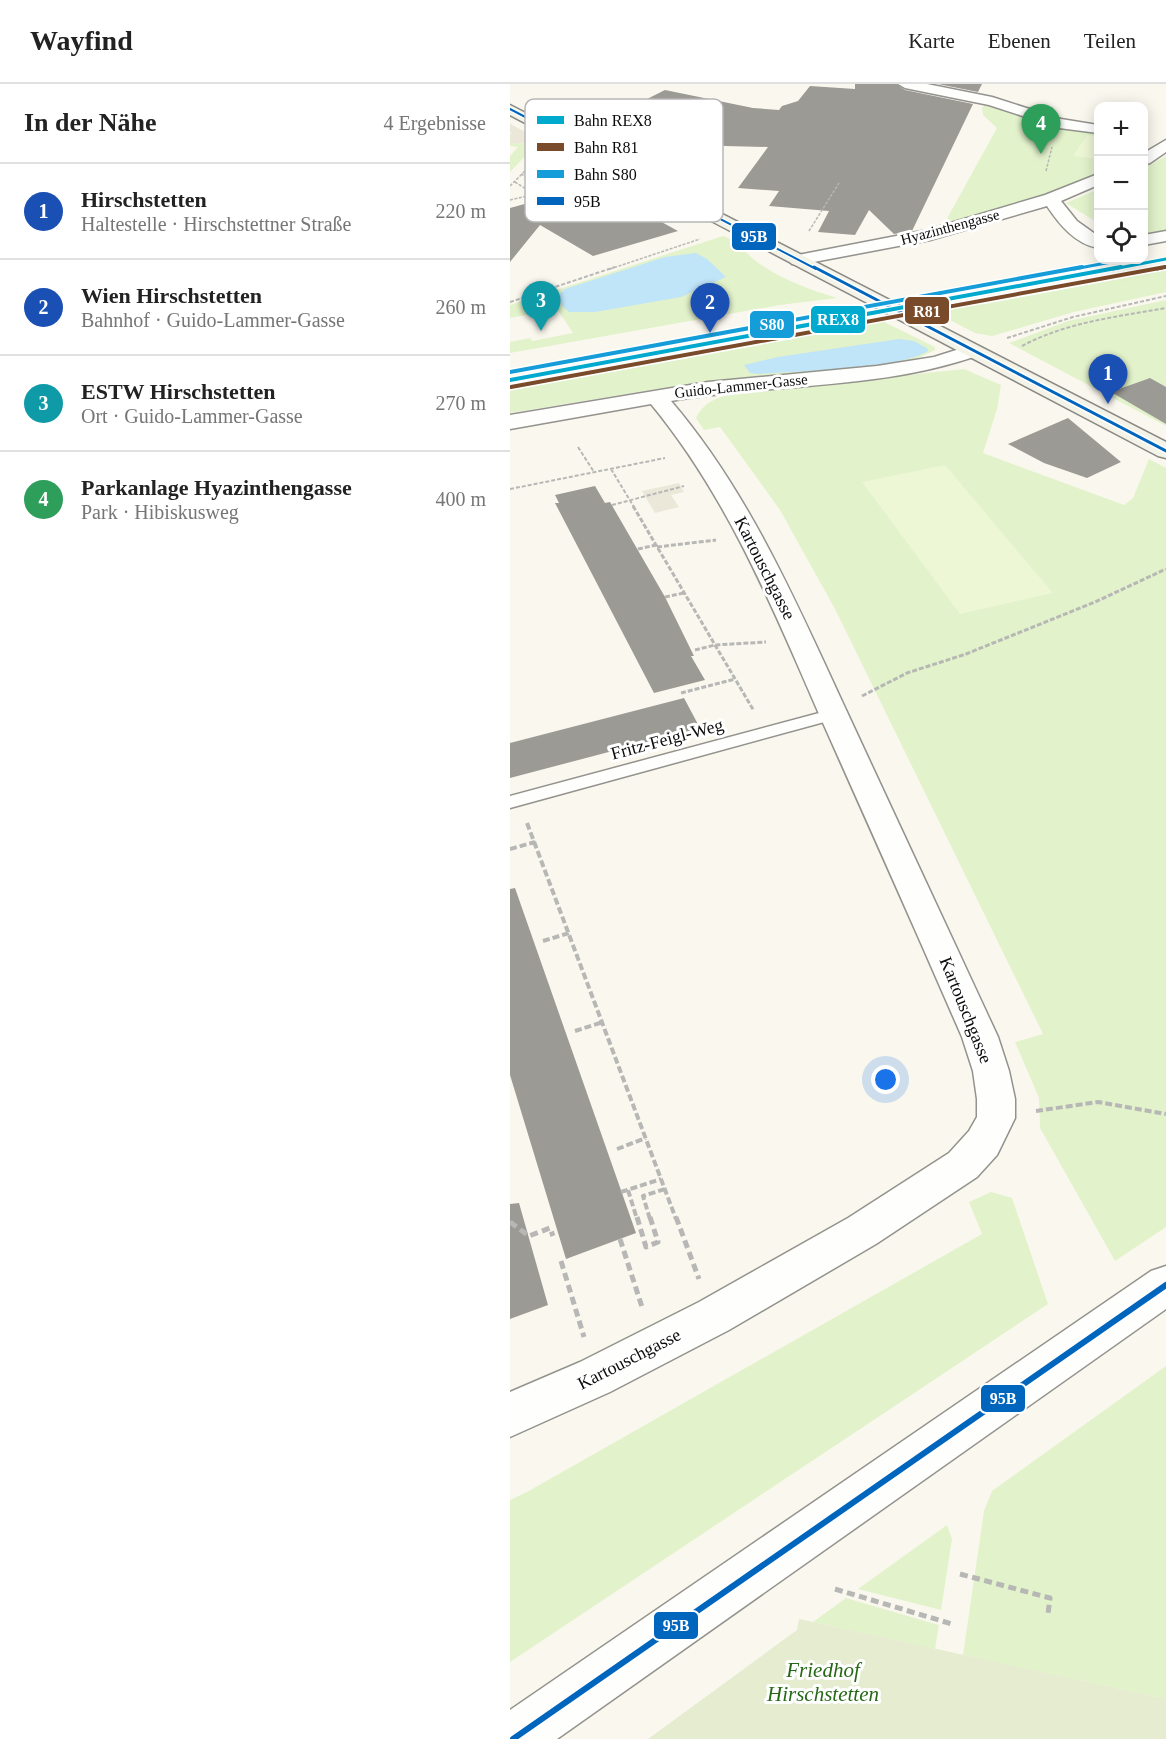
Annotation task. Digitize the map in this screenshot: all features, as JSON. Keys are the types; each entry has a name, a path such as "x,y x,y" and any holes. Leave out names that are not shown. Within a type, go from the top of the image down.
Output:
{"main road":[{"path":"510,109 525,117"},
{"path":"723,220 1166,451"}],"street":[{"path":"904,84 992,101 1059,123 1094,128"},
{"path":"992,101 1010,89"},
{"path":"1148,157 1166,145"},
{"name":"Hyazinthengasse","path":"798,261 930,235 1051,198 1094,181"},
{"path":"1051,198 1061,216 1079,234 1094,241"},
{"path":"1148,239 1166,236"},
{"name":"Guido-Lammer-Gasse","path":"510,422 708,388 877,372 938,363 972,351"},
{"name":"Kartouschgasse","path":"510,1415 656,1347 862,1231 963,1165 983,1143 996,1118 996,1098 991,1071 980,1037 800,639 750,535 717,479 681,426 657,396"},
{"path":"513,1739 1166,1285"}],"lane":[{"name":"Fritz-Feigl-Weg","path":"514,801 834,714"}],"path":[{"path":"1051,198 1045,192 1046,169 1059,123"},
{"path":"510,186 525,171"},
{"path":"515,182 525,188"},
{"path":"807,234 839,183"},
{"path":"510,200 525,196"},
{"path":"510,302 736,227"},
{"path":"972,351 1055,322 1166,296"},
{"path":"1018,348 1032,339 1076,325 1166,308"},
{"path":"578,447 594,472"},
{"path":"510,489 667,457"},
{"path":"611,469 767,732"},
{"path":"612,505 689,485"},
{"path":"638,549 750,535"},
{"path":"834,714 907,673 966,654 1095,602 1166,569"},
{"path":"665,597 684,593"},
{"path":"695,650 715,645 800,639"},
{"path":"681,693 735,680"},
{"path":"514,801 535,842 701,1282"},
{"path":"510,849 535,842"},
{"path":"543,941 569,933"},
{"path":"575,1031 603,1022"},
{"path":"1025,1113 1098,1102 1166,1114"},
{"path":"617,1149 646,1138"},
{"path":"621,1192 661,1179"},
{"path":"628,1190 646,1247 658,1242 643,1196 665,1189"},
{"path":"510,1222 529,1236 550,1228 553,1236"},
{"path":"620,1239 644,1312"},
{"path":"561,1261 585,1340"},
{"path":"960,1574 1050,1598 1048,1614"},
{"path":"836,1589 952,1624"}],"green space":[{"path":"987,103 1069,129 1094,131 1094,178 947,227 944,224 997,128 983,115 982,108"},
{"path":"1087,135 1094,136 1094,159 1073,156"},
{"path":"510,143 525,144 525,156 510,172 510,156 518,147 510,146"},
{"path":"1166,156 1166,232 1148,236 1148,210 1148,166"},
{"path":"1094,191 1094,220 1066,203"},
{"path":"723,236 734,241 755,260 787,280 837,298 780,305 510,353 510,342 530,338 532,341 573,333 557,309 510,318 510,305"},
{"path":"1166,270 1166,292 1074,312 992,336 975,333 946,318 945,315 949,311 964,306"},
{"path":"1166,300 1166,426 1009,343 1068,321"},
{"path":"876,318 935,347 935,350 916,359 891,364 698,382 510,413 510,388 837,328"},
{"path":"964,369 1001,385 997,409 983,453 1124,505 1133,498 1149,459 1166,468 1166,1227 1115,1261 1040,1128 1039,1098 1015,1042 1043,1034 835,609 780,510 720,427 704,430 696,418 706,405 729,394"},
{"path":"945,465 1053,593 960,614 862,482"},
{"path":"991,1192 1012,1198 1048,1304 510,1662 510,1500 982,1234 969,1202"},
{"path":"1166,1366 1166,1699 963,1655 984,1511 992,1491"},
{"path":"947,1525 952,1539 941,1610 858,1589"},
{"path":"846,1598 939,1625 935,1649 813,1622"},
{"name":"Friedhof Hirschstetten","path":"799,1619 1166,1699 1166,1739 648,1739 797,1630"}],"shaded area":[{"path":"510,123 525,132 525,144 510,143 512,133"},
{"path":"679,483 684,492 671,495 679,507 655,513 642,491"}],"water":[{"path":"696,253 707,259 726,277 681,297 595,312 569,312 561,305 558,295 565,289 665,257"},
{"path":"899,339 914,341 928,351 895,362 821,370 758,374 750,373 744,365 778,357"}],"building":[{"path":"855,84 896,84 905,90 973,104 912,231 894,234 869,210 855,235 818,232 829,211 769,206 779,191 738,188 768,147 723,146 723,102 779,110 782,106 798,101 810,86 855,89"},
{"path":"938,84 982,84 978,92"},
{"path":"665,90 709,99 647,99"},
{"path":"525,204 525,222 662,222 678,231 593,256 540,225 510,262 510,208"},
{"path":"1150,378 1166,387 1166,424 1111,392"},
{"path":"1068,418 1121,462 1087,478 1044,463 1008,444"},
{"path":"595,486 605,503 610,502 665,597 694,656 691,656 705,680 654,693 555,503 559,503 555,495"},
{"path":"684,698 700,728 510,778 510,743"},
{"path":"515,888 636,1233 566,1259 510,1075 510,889"},
{"path":"519,1203 548,1305 510,1319 510,1204"}],"rail line":[{"name":"REX8","path":"510,380 1166,259"},
{"name":"S80","path":"510,372 1100,264"},
{"name":"R81","path":"511,387 1166,267"}],"transit line":[{"name":"95B","path":"510,109 525,117"},
{"name":"95B","path":"723,220 1166,451"},
{"name":"95B","path":"513,1739 1166,1285"}],"place":[{"name":"Parkanlage Hyazinthengasse","path":"1041,154"},
{"name":"ESTW Hirschstetten","path":"541,331"},
{"name":"Wien Hirschstetten","path":"710,333"},
{"name":"Hirschstetten","path":"1108,404"}]}
